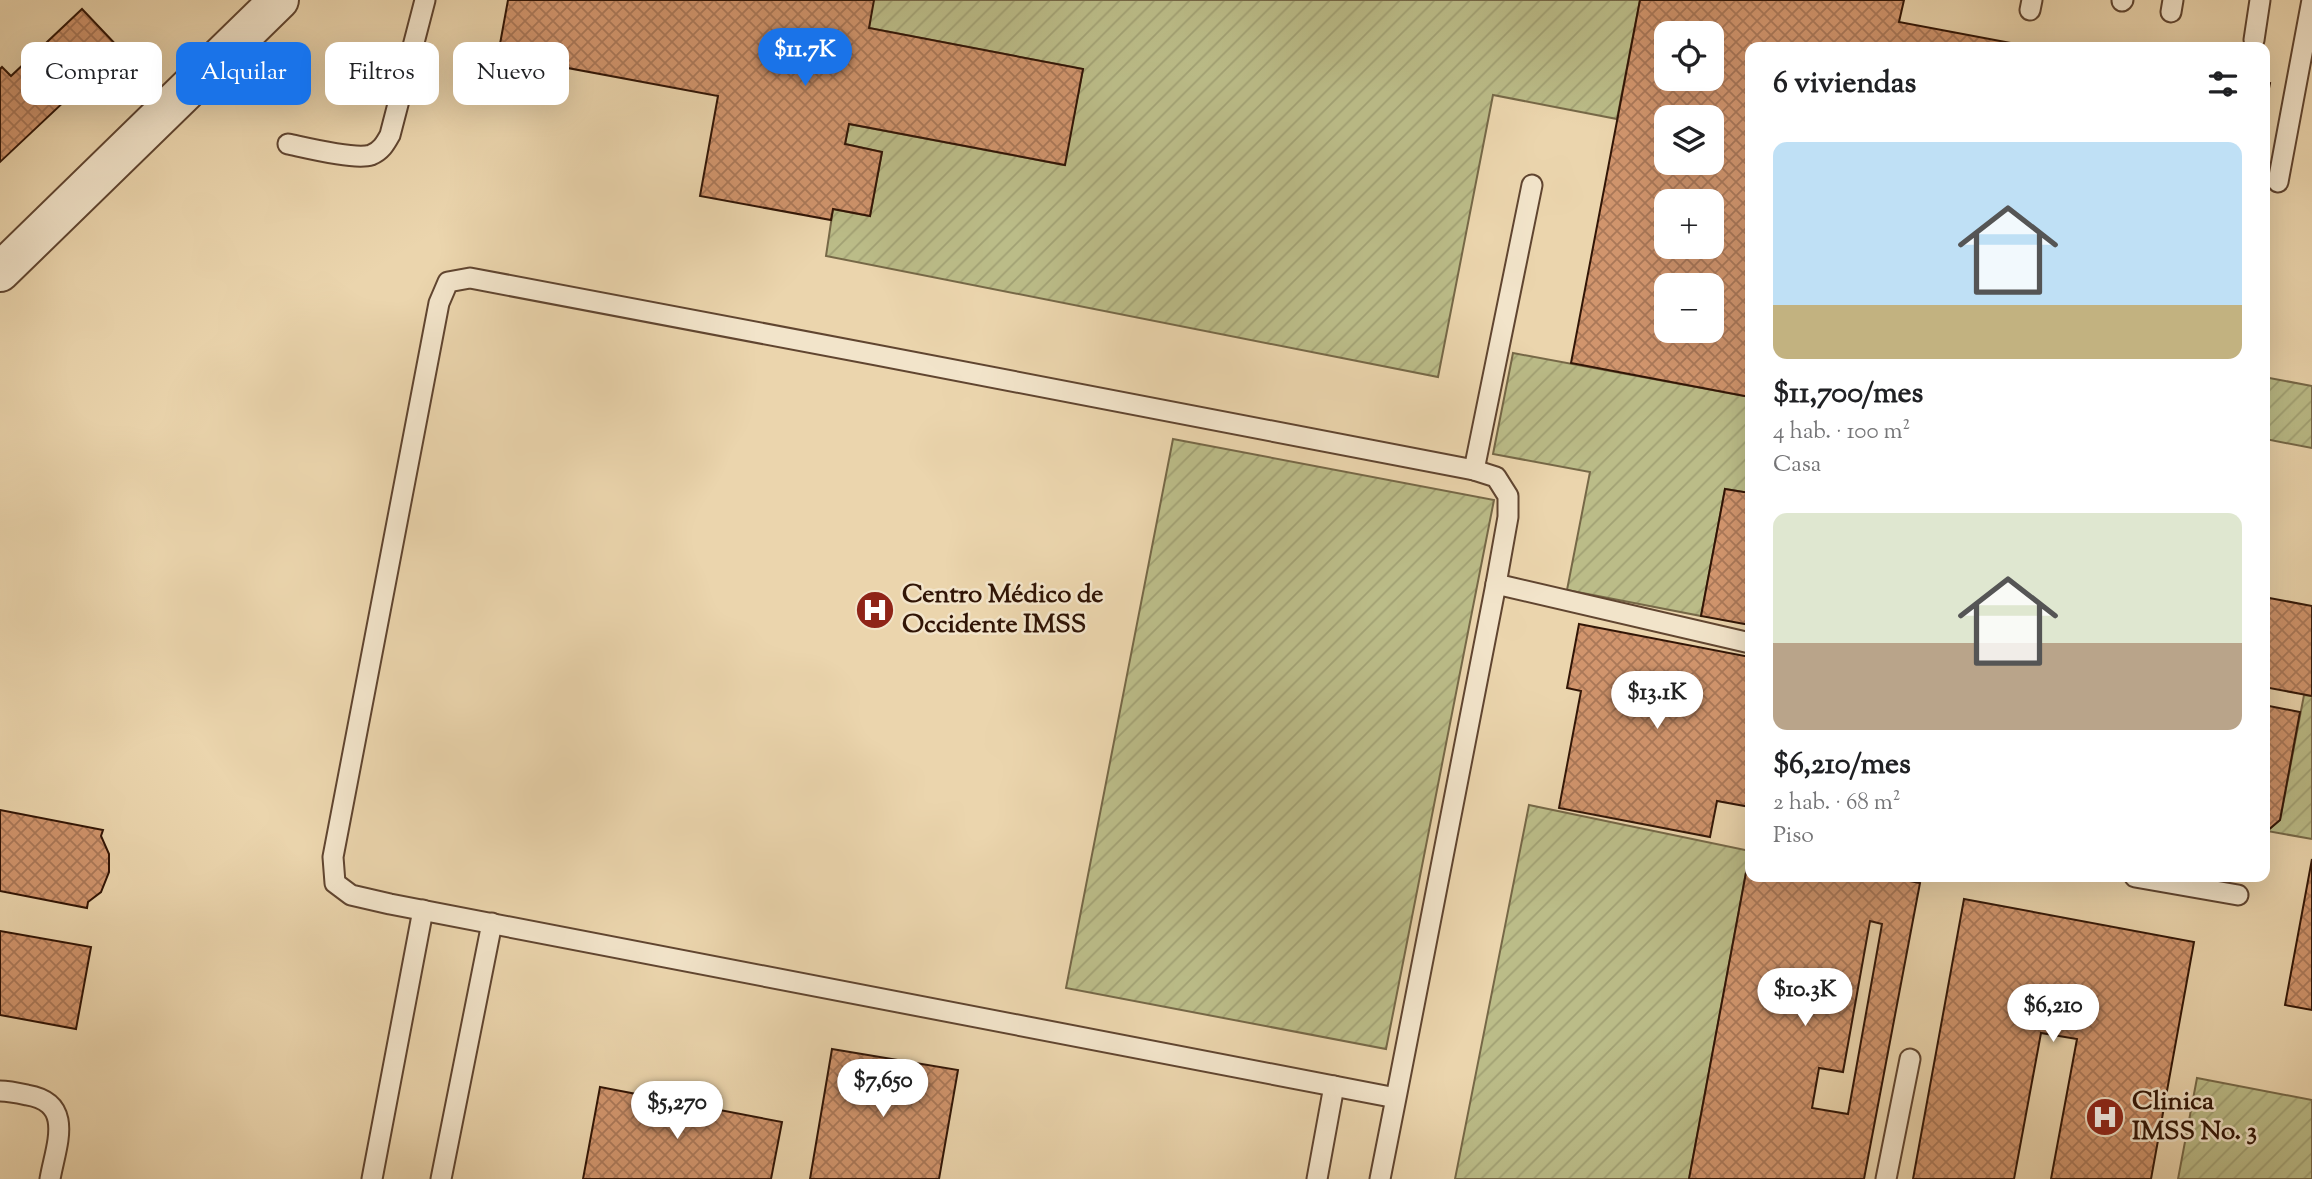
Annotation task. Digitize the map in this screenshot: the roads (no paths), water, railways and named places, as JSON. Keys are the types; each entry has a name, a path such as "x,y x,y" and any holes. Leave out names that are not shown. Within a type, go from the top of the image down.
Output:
{"street":[{"path":"0,272 279,0"}],"lane":[{"path":"288,145 355,156 370,155 383,148 390,135 425,0"},
{"path":"2254,40 2260,0"},
{"path":"2278,182 2312,0"},
{"path":"1474,470 1531,185"},
{"path":"1380,1179 1508,517 1508,496 1496,477 1474,470 1001,377 470,278 448,282 439,303 333,857 335,883 351,895 423,910 1395,1098"},
{"path":"1496,584 1745,642"},
{"path":"2164,882 2238,895"},
{"path":"372,1179 423,910"},
{"path":"441,1179 492,923"},
{"path":"1886,1179 1910,1059"},
{"path":"1317,1179 1334,1086"},
{"path":"0,1091 37,1096 50,1102 58,1114 60,1128 50,1179"}],"place":[{"name":"Centro Médico de Occidente IMSS","path":"875,610"},
{"name":"Clinica IMSS No. 3","path":"2105,1117"}]}
